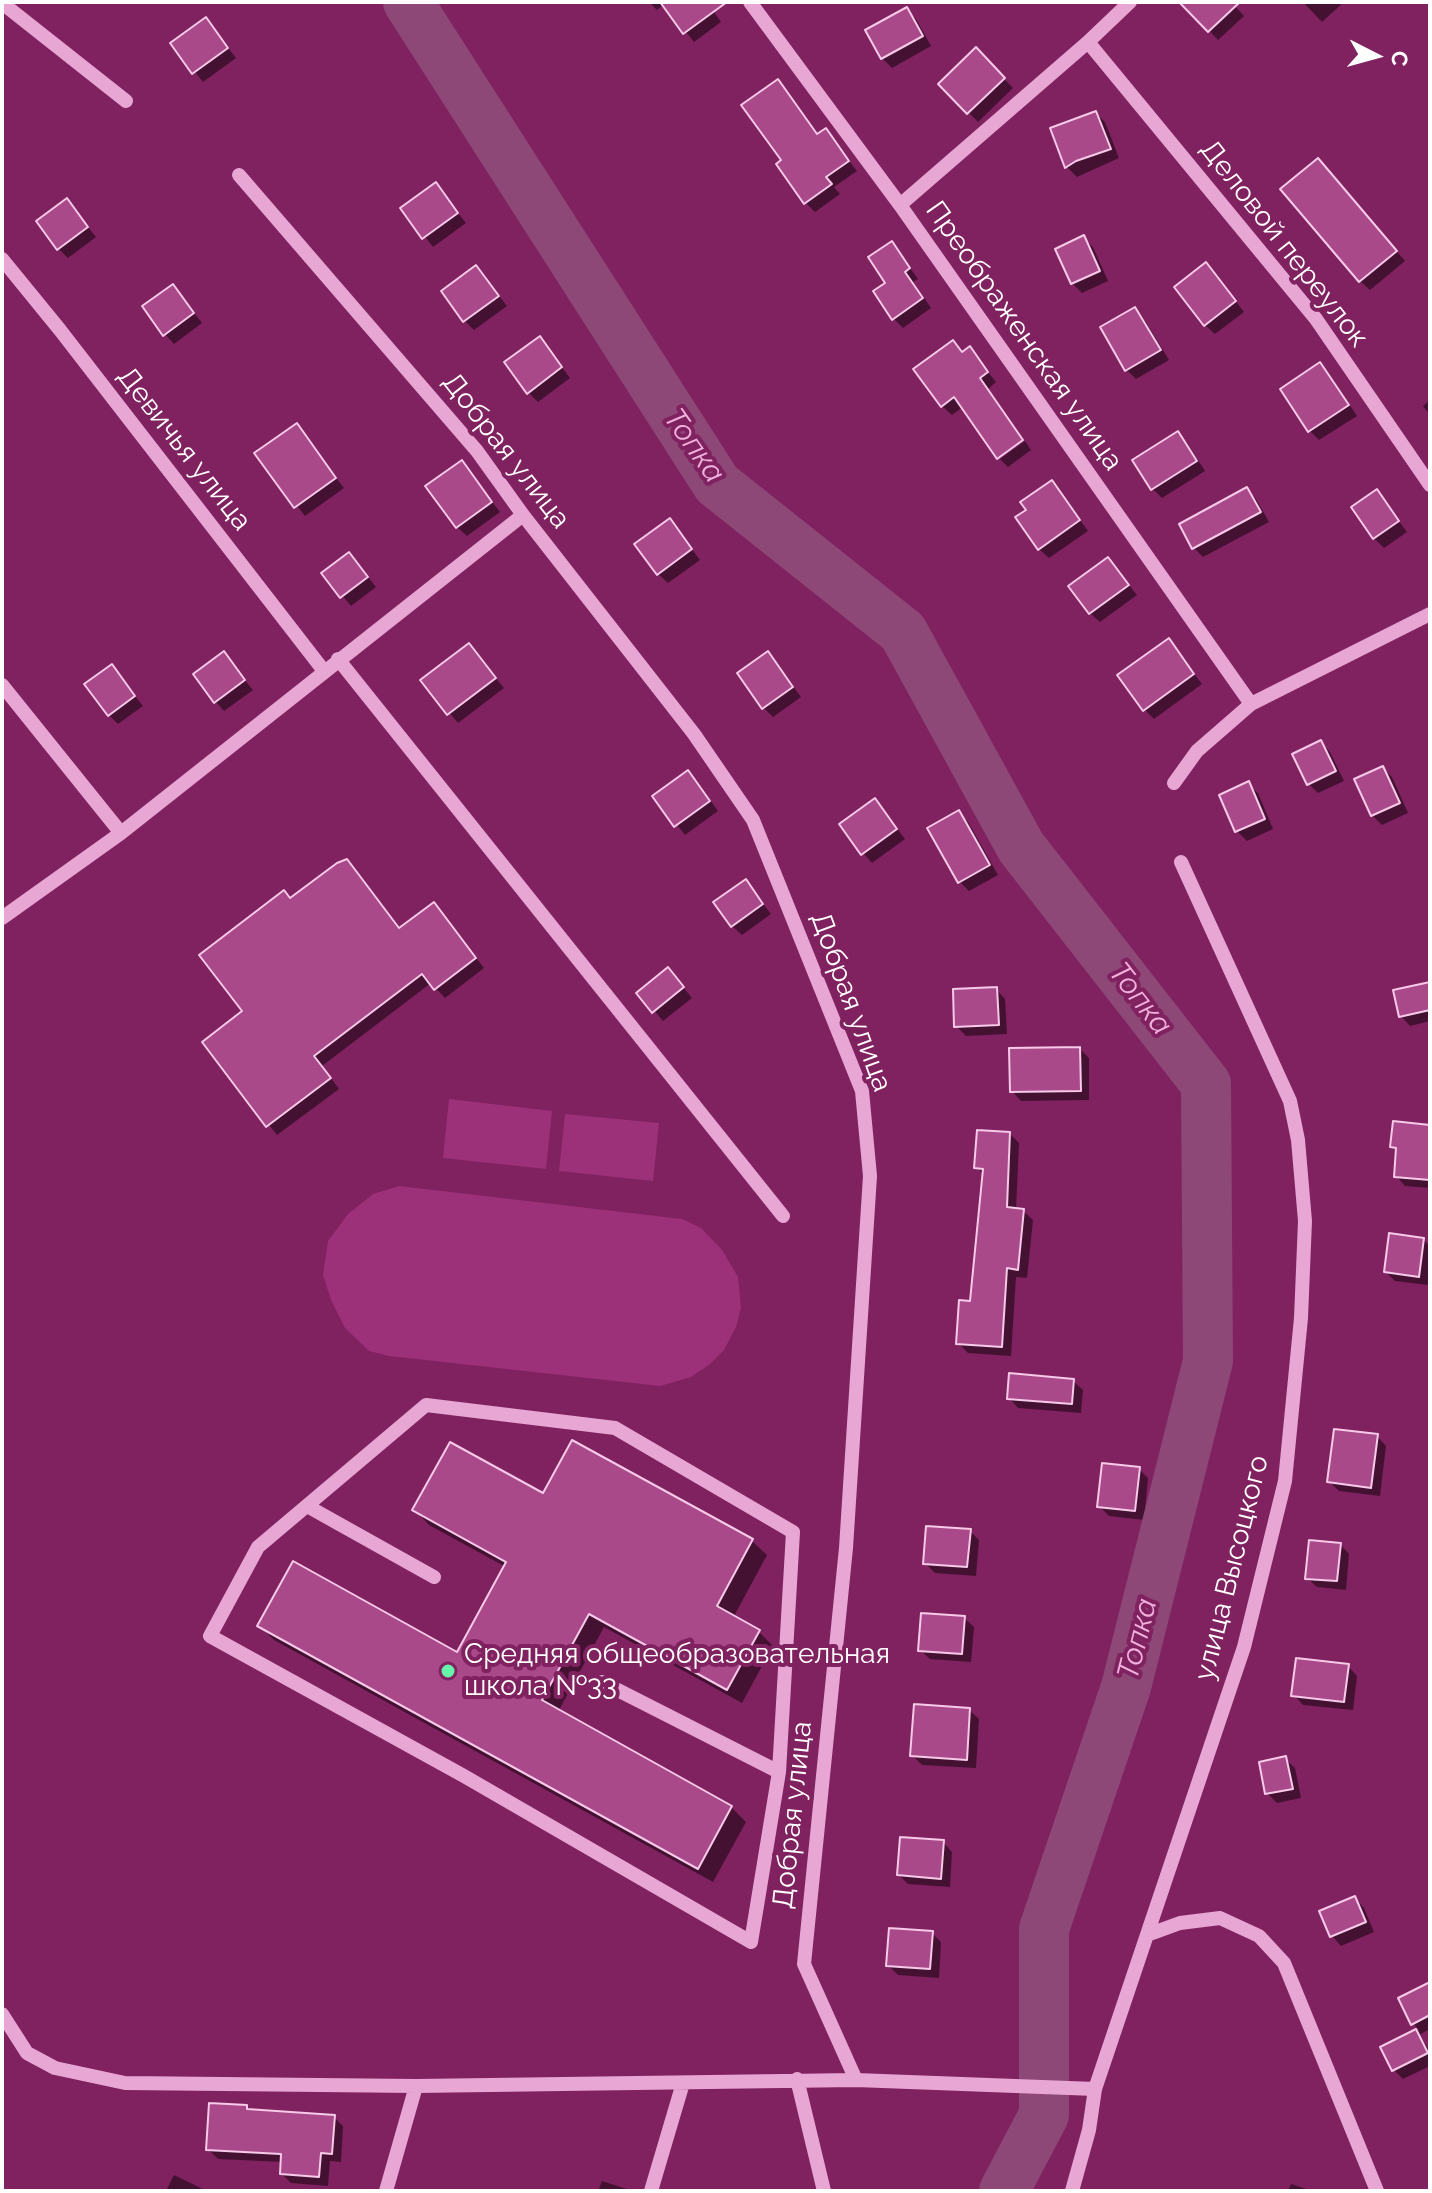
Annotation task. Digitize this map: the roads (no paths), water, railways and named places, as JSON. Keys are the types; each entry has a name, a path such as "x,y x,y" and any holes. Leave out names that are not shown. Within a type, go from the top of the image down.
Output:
{"street":[{"name":"Преображенская улица","path":"750,2 900,205 1251,704"},
{"path":"900,205 1130,2"},
{"path":"2,3 126,101"},
{"name":"Деловой переулок","path":"1088,42 1316,319 1430,485"},
{"name":"Добрая улица","path":"239,175 477,451 523,515 694,734 753,820 862,1091 870,1176 846,1548 804,1964 856,2080"},
{"name":"Девичья улица","path":"2,259 324,671"},
{"path":"2,918 121,833 523,515"},
{"path":"1174,783 1197,751 1251,704 1430,614"},
{"path":"338,659 783,1216"},
{"path":"2,685 121,833"},
{"name":"улица Высоцкого","path":"1072,2191 1089,2130 1095,2089 1244,1647 1285,1481 1301,1318 1305,1221 1298,1140 1290,1101 1181,862"},
{"path":"426,1405 615,1428 793,1532 779,1772 751,1942 464,1776 210,1636 258,1547 307,1506 426,1405"},
{"path":"307,1506 434,1577"},
{"path":"602,1682 779,1772"},
{"path":"1147,1935 1180,1923 1220,1918 1259,1936 1284,1963 1377,2191"},
{"path":"2,2014 27,2053 55,2068 125,2083 416,2086 797,2079 1095,2089"},
{"path":"797,2079 824,2191"},
{"path":"651,2191 683,2083"},
{"path":"386,2191 416,2086"}],"waterway":[{"name":"Топка","path":"408,2 717,484 903,632 1021,847 1206,1084 1208,1361 1126,1687 1044,1929 1044,2115 1004,2191"}],"place":[{"name":"Средняя общеобразовательная школа №33","path":"448,1671"}]}
